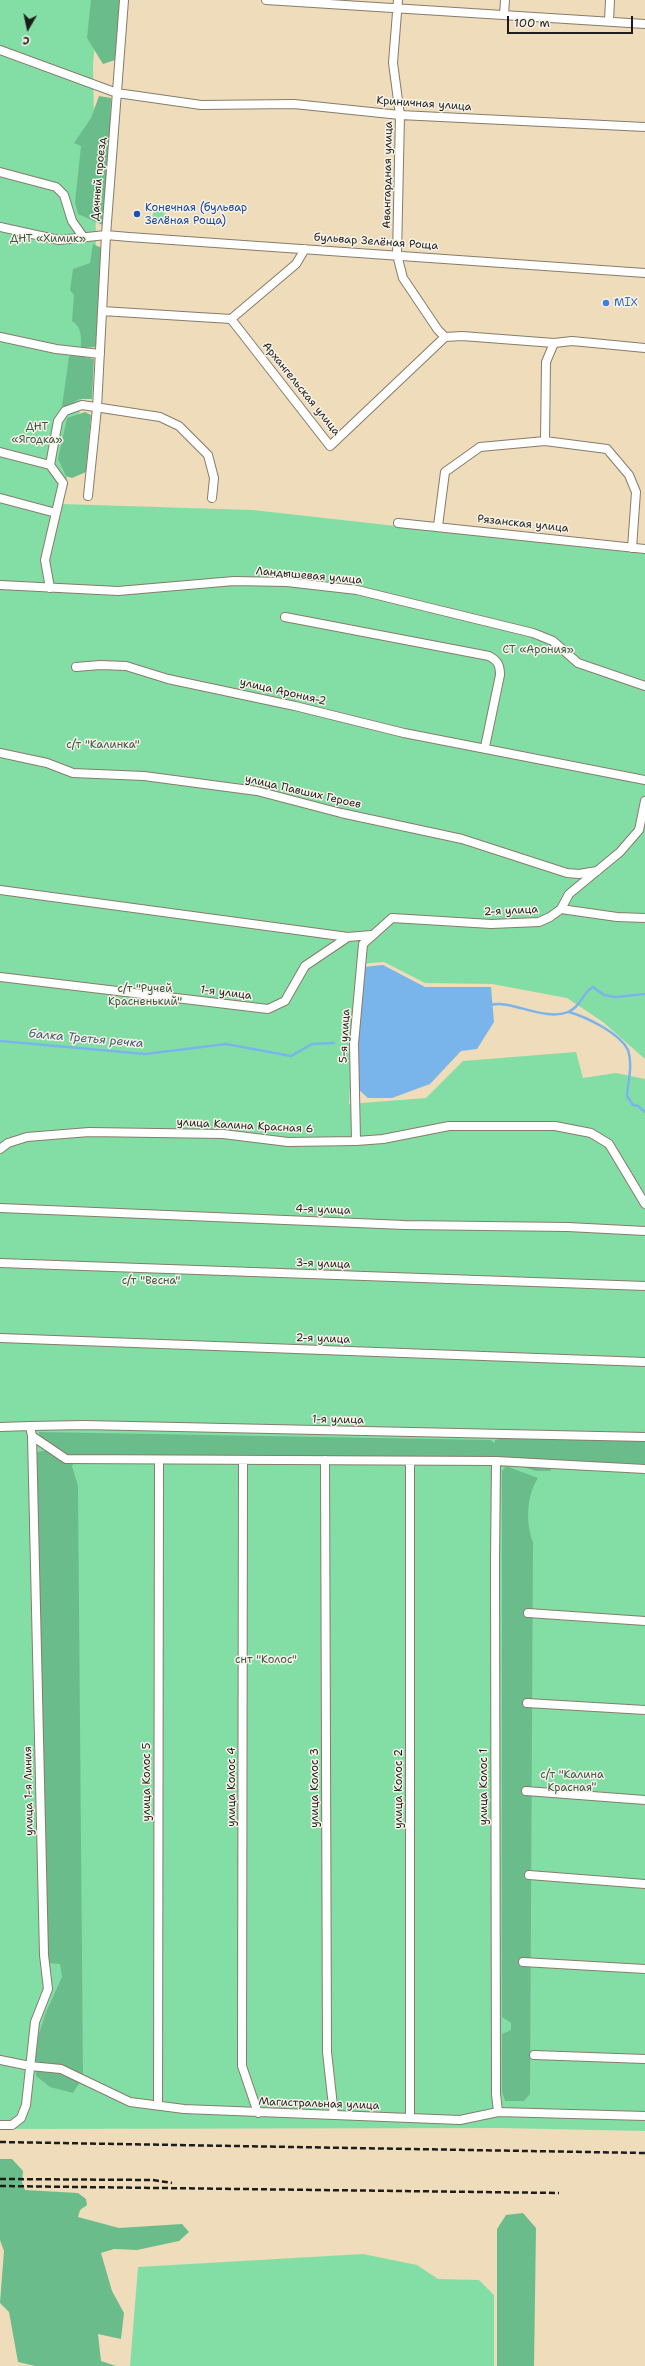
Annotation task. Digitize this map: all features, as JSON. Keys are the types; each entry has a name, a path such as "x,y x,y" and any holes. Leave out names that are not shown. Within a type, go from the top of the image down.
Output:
{"street":[{"name":"Дачный проезд","path":"88,496 97,408 106,236 124,0"},
{"path":"266,0 645,24"},
{"name":"Авангардная улица","path":"397,255 400,115 393,63 398,0"},
{"path":"504,15 505,0"},
{"path":"609,21 610,0"},
{"name":"Криничная улица","path":"0,50 117,93 201,105 294,104 400,115 645,127"},
{"path":"0,172 56,187 64,195 72,221 84,238"},
{"path":"0,227 60,240 106,236"},
{"name":"бульвар Зелёная Роща","path":"106,236 645,273"},
{"path":"102,312 231,319 296,264 305,249"},
{"path":"397,255 403,278 438,330 445,336 554,343 572,341 645,348"},
{"name":"Архангельская улица","path":"231,319 330,446 445,336"},
{"path":"0,337 56,349 100,354"},
{"path":"545,441 546,362 554,343"},
{"path":"50,465 58,421 65,412 82,406 160,417 179,426 208,455 214,478 212,498"},
{"path":"438,526 445,472 452,465 480,447 545,441 607,450 629,475 636,492 632,548"},
{"path":"0,452 50,465 63,483 45,560 50,588"},
{"path":"0,498 56,513"},
{"name":"Рязанская улица","path":"398,522 645,549"},
{"name":"Ландышевая улица","path":"0,585 118,592 234,581 287,582 356,590 533,633 553,640 578,663 645,686"},
{"path":"285,617 421,642 489,656 496,660 500,666 500,675 485,747"},
{"name":"улица Арония-2","path":"76,667 100,664 126,666 168,679 295,706 404,733 485,747 645,780"},
{"name":"улица Павших Героев","path":"0,753 47,763 73,773 144,776 257,791 341,813 462,839 568,873 579,874 597,871"},
{"name":"2-я улица","path":"371,935 392,918 491,924 539,922 550,917 561,909 569,894 620,852 638,830 645,801"},
{"name":"1-я улица","path":"0,890 348,937 371,935"},
{"path":"561,909 617,917 645,918"},
{"name":"5-я улица","path":"356,1141 354,1044 363,944 371,935"},
{"name":"1-я улица","path":"0,977 268,1009 285,1001 305,966 348,937"},
{"name":"улица Калина Красная 6","path":"0,1149 8,1143 27,1137 89,1132 223,1134 288,1142 382,1139 450,1126 555,1126 591,1133 609,1144 645,1204"},
{"name":"4-я улица","path":"0,1208 404,1225 568,1227 645,1231"},
{"name":"3-я улица","path":"0,1263 645,1286"},
{"name":"2-я улица","path":"0,1338 645,1362"},
{"name":"1-я улица","path":"0,1427 84,1425 645,1437"},
{"path":"30,1426 32,1436 66,1459 496,1461 645,1469"},
{"name":"улица 1-я Линия","path":"0,2125 12,2125 21,2118 26,2105 35,2022 48,1989 44,1955 32,1436"},
{"name":"улица Колос 5","path":"158,2105 159,1460"},
{"name":"улица Колос 4","path":"243,1460 242,2066 258,2113"},
{"name":"улица Колос 3","path":"325,1460 326,2052 334,2115"},
{"name":"улица Колос 2","path":"410,1461 410,2118"},
{"name":"улица Колос 1","path":"496,1461 496,2094 498,2112"},
{"path":"528,1613 645,1621"},
{"path":"527,1703 645,1710"},
{"path":"526,1792 645,1800"},
{"path":"528,1875 645,1884"},
{"path":"523,1962 645,1969"},
{"path":"534,2055 645,2059"},
{"name":"Магистральная улица","path":"0,2060 30,2066 61,2069 130,2102 184,2109 460,2120 498,2112 645,2116"}],"green space":[{"path":"0,0 100,0 93,63 96,241 81,404 62,504 253,510 645,554 645,1059 603,1022 567,998 492,984 425,983 384,962 357,964 349,1104 426,1098 463,1061 576,1052 583,1078 616,1073 645,1079 645,2131 500,2128 0,2129"},
{"path":"91,0 122,0 118,59 103,64 87,38"},
{"path":"99,96 111,98 108,222 105,226 78,214 75,202 81,146 74,143 91,118"},
{"path":"154,207 165,209 164,222 152,221"},
{"path":"93,244 104,249 97,347 81,348 81,336 78,326 72,321 74,295 70,290 73,269 90,263"},
{"path":"73,355 94,359 92,399 79,399 67,407 62,406 69,357"},
{"path":"85,412 91,415 86,472 72,478 66,476 58,459 67,418"},
{"path":"39,1432 490,1440 495,1443 495,1440 502,1438 645,1440 645,1464 557,1461 550,1467 551,1471 536,1471 517,1465 78,1457 72,1466 78,1486 83,2077 73,2093 50,2087 36,2076 36,2043 46,2012 62,1977 60,1964 49,1963 45,1954 37,1452 48,1450 39,1436"},
{"path":"506,1466 538,1478 531,1492 528,1509 530,1534 533,1542 530,2094 524,2101 505,2101 502,2092 502,2034 511,2030 511,2023 502,2017 502,1471"},
{"path":"0,2159 12,2159 23,2171 22,2182 25,2190 78,2193 86,2199 87,2205 80,2210 78,2217 119,2228 182,2224 189,2232 179,2241 137,2250 114,2249 101,2253 112,2291 124,2313 121,2339 98,2334 101,2361 116,2366 35,2366 18,2362 9,2312 0,2303 4,2251 0,2240"},
{"path":"523,2213 536,2228 534,2366 497,2366 497,2229 506,2215"},
{"path":"363,2254 417,2265 438,2279 479,2280 494,2295 494,2366 130,2366 138,2267"}],"water":[{"path":"383,965 425,987 491,987 494,1022 477,1049 461,1051 430,1084 392,1098 368,1098 359,1090 359,1033 364,967"}],"waterway":[{"name":"балка Третья речка","path":"491,1005 508,1005 540,1013 561,1014 574,1009 587,992 593,987 604,995 615,997 645,994"},
{"path":"569,1012 602,1026 624,1044 628,1050 630,1061 627,1096 633,1105 638,1106 645,1112"},
{"name":"балка Третья речка","path":"0,1041 145,1054 226,1044 291,1056 312,1044 334,1043"}],"railway":[{"path":"0,2142 645,2153"},
{"path":"0,2179 153,2180 172,2183"},
{"path":"0,2186 559,2193"}],"place":[{"name":"Конечная (бульвар Зелёная Роща)","path":"137,214"},
{"name":"MIX","path":"606,303"}],"park label":[{"name":"ДНТ «Химик»","path":"48,239"},
{"name":"ДНТ «Ягодка»","path":"37,433"},
{"name":"СТ «Арония»","path":"538,650"},
{"name":"с/т \"Калинка\"","path":"103,745"},
{"name":"с/т \"Ручей Красненький\"","path":"145,995"},
{"name":"с/т \"Весна\"","path":"151,1281"},
{"name":"снт \"Колос\"","path":"266,1660"},
{"name":"с/т \"Калина Красная\"","path":"572,1781"}]}
